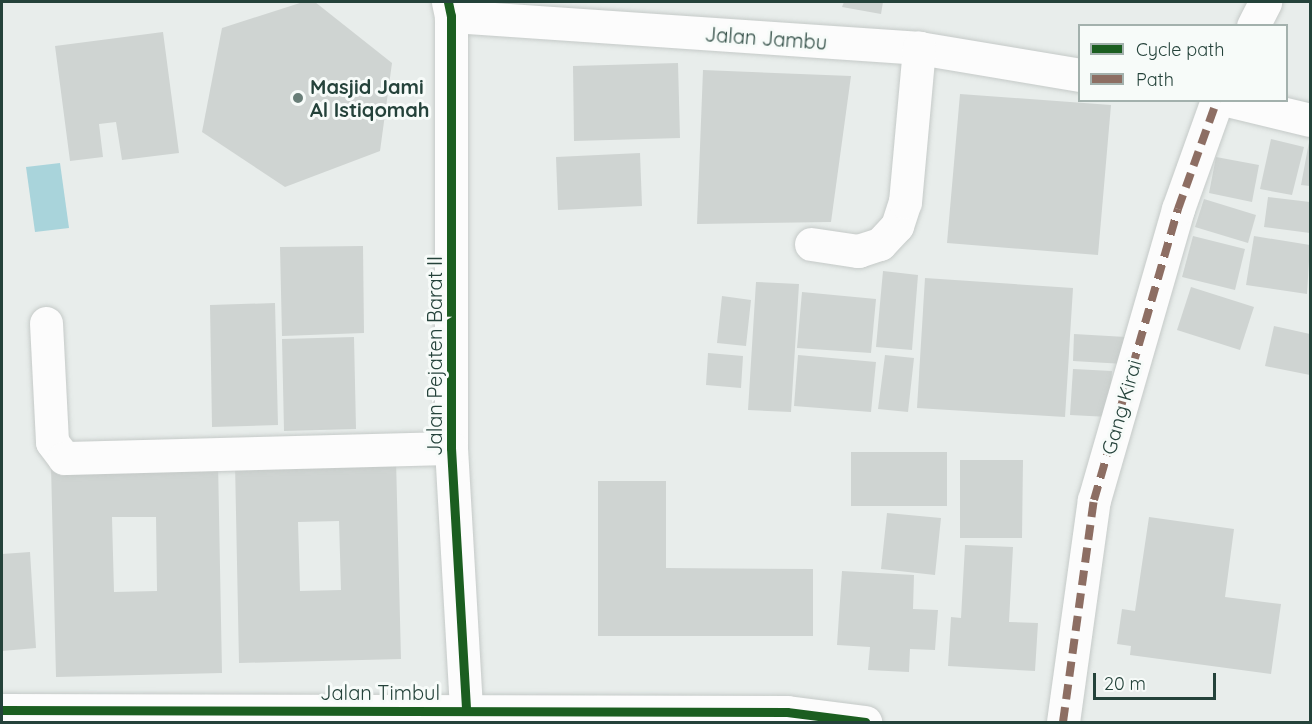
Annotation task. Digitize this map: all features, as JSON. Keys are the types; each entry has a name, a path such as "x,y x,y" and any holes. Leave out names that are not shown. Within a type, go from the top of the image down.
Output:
{"street":[{"path":"1254,24 1264,2"},
{"name":"Jalan Jambu","path":"449,9 919,48 1078,75"},
{"name":"Jalan Pejaten Barat II","path":"449,9 451,448 466,711"},
{"path":"812,244 858,251 880,244 897,226 905,202 919,48"},
{"name":"Gang Kirai","path":"1063,723 1094,500 1178,209 1215,102"},
{"path":"1235,102 1311,120"},
{"path":"46,323 52,441 64,458 451,448"},
{"name":"Jalan Timbul","path":"2,710 277,716 466,711 787,712 865,723"}],"water":[{"path":"60,163 69,228 35,232 26,167"}],"building":[{"name":"Masjid Jami Al Istiqomah","path":"303,2 315,2 392,63 380,151 285,187 202,132 222,28"},
{"path":"844,2 883,2 881,14 842,7"},
{"path":"163,32 179,153 122,160 116,122 99,124 103,157 70,161 55,46"},
{"path":"678,63 680,138 574,141 573,66"},
{"path":"703,70 851,76 831,222 697,224"},
{"path":"960,94 1111,105 1098,255 947,243"},
{"path":"1271,139 1304,147 1292,195 1260,189"},
{"path":"1310,142 1310,186 1301,185"},
{"path":"640,153 642,206 558,210 556,157"},
{"path":"1216,157 1259,165 1252,202 1209,193"},
{"path":"1268,197 1310,202 1310,233 1264,227"},
{"path":"1204,199 1256,215 1248,243 1195,227"},
{"path":"1193,236 1245,249 1235,290 1182,277"},
{"path":"1254,236 1310,245 1307,294 1246,285"},
{"path":"363,246 364,333 282,336 280,247"},
{"path":"883,271 918,275 912,350 876,347"},
{"path":"925,278 1073,288 1065,417 917,408"},
{"path":"756,282 799,284 791,412 748,410"},
{"path":"1191,287 1254,307 1240,350 1177,330"},
{"path":"802,292 876,299 871,353 797,348"},
{"path":"722,296 751,300 746,346 717,343"},
{"path":"275,303 278,425 212,427 210,305"},
{"path":"1274,326 1310,334 1310,375 1265,366"},
{"path":"1074,334 1126,337 1124,364 1073,361"},
{"path":"354,337 356,429 284,431 282,339"},
{"path":"708,353 743,356 741,388 706,385"},
{"path":"798,355 876,362 871,412 794,406"},
{"path":"885,355 914,358 908,412 878,409"},
{"path":"1073,369 1112,371 1109,417 1070,415"},
{"path":"851,452 947,452 947,506 851,506"},
{"path":"396,459 401,659 239,663 235,463","holes":["339,521 341,590 300,591 298,522"]},
{"path":"960,460 1023,460 1022,538 960,538"},
{"path":"218,461 222,673 56,677 51,465","holes":["112,517 156,517 157,591 114,592"]},
{"path":"598,481 666,481 666,568 813,569 813,636 598,636"},
{"path":"887,513 941,518 935,575 881,569"},
{"path":"1149,517 1234,529 1225,597 1281,604 1271,674 1130,655 1131,646 1117,644 1122,609 1135,611"},
{"path":"965,545 1013,547 1009,622 1038,623 1035,671 948,666 951,617 961,618"},
{"path":"30,552 36,648 2,651 2,554"},
{"path":"842,571 914,575 913,609 938,610 935,650 910,649 909,672 868,670 870,647 837,645"}],"marked path":[{"path":"1063,722 1094,500 1178,209 1216,102"}],"cycle path":[{"path":"448,2 451,16 451,448 466,711"},
{"path":"2,710 787,712 865,722"}],"place":[{"name":"Masjid Jami Al Istiqomah","path":"298,98"}]}
